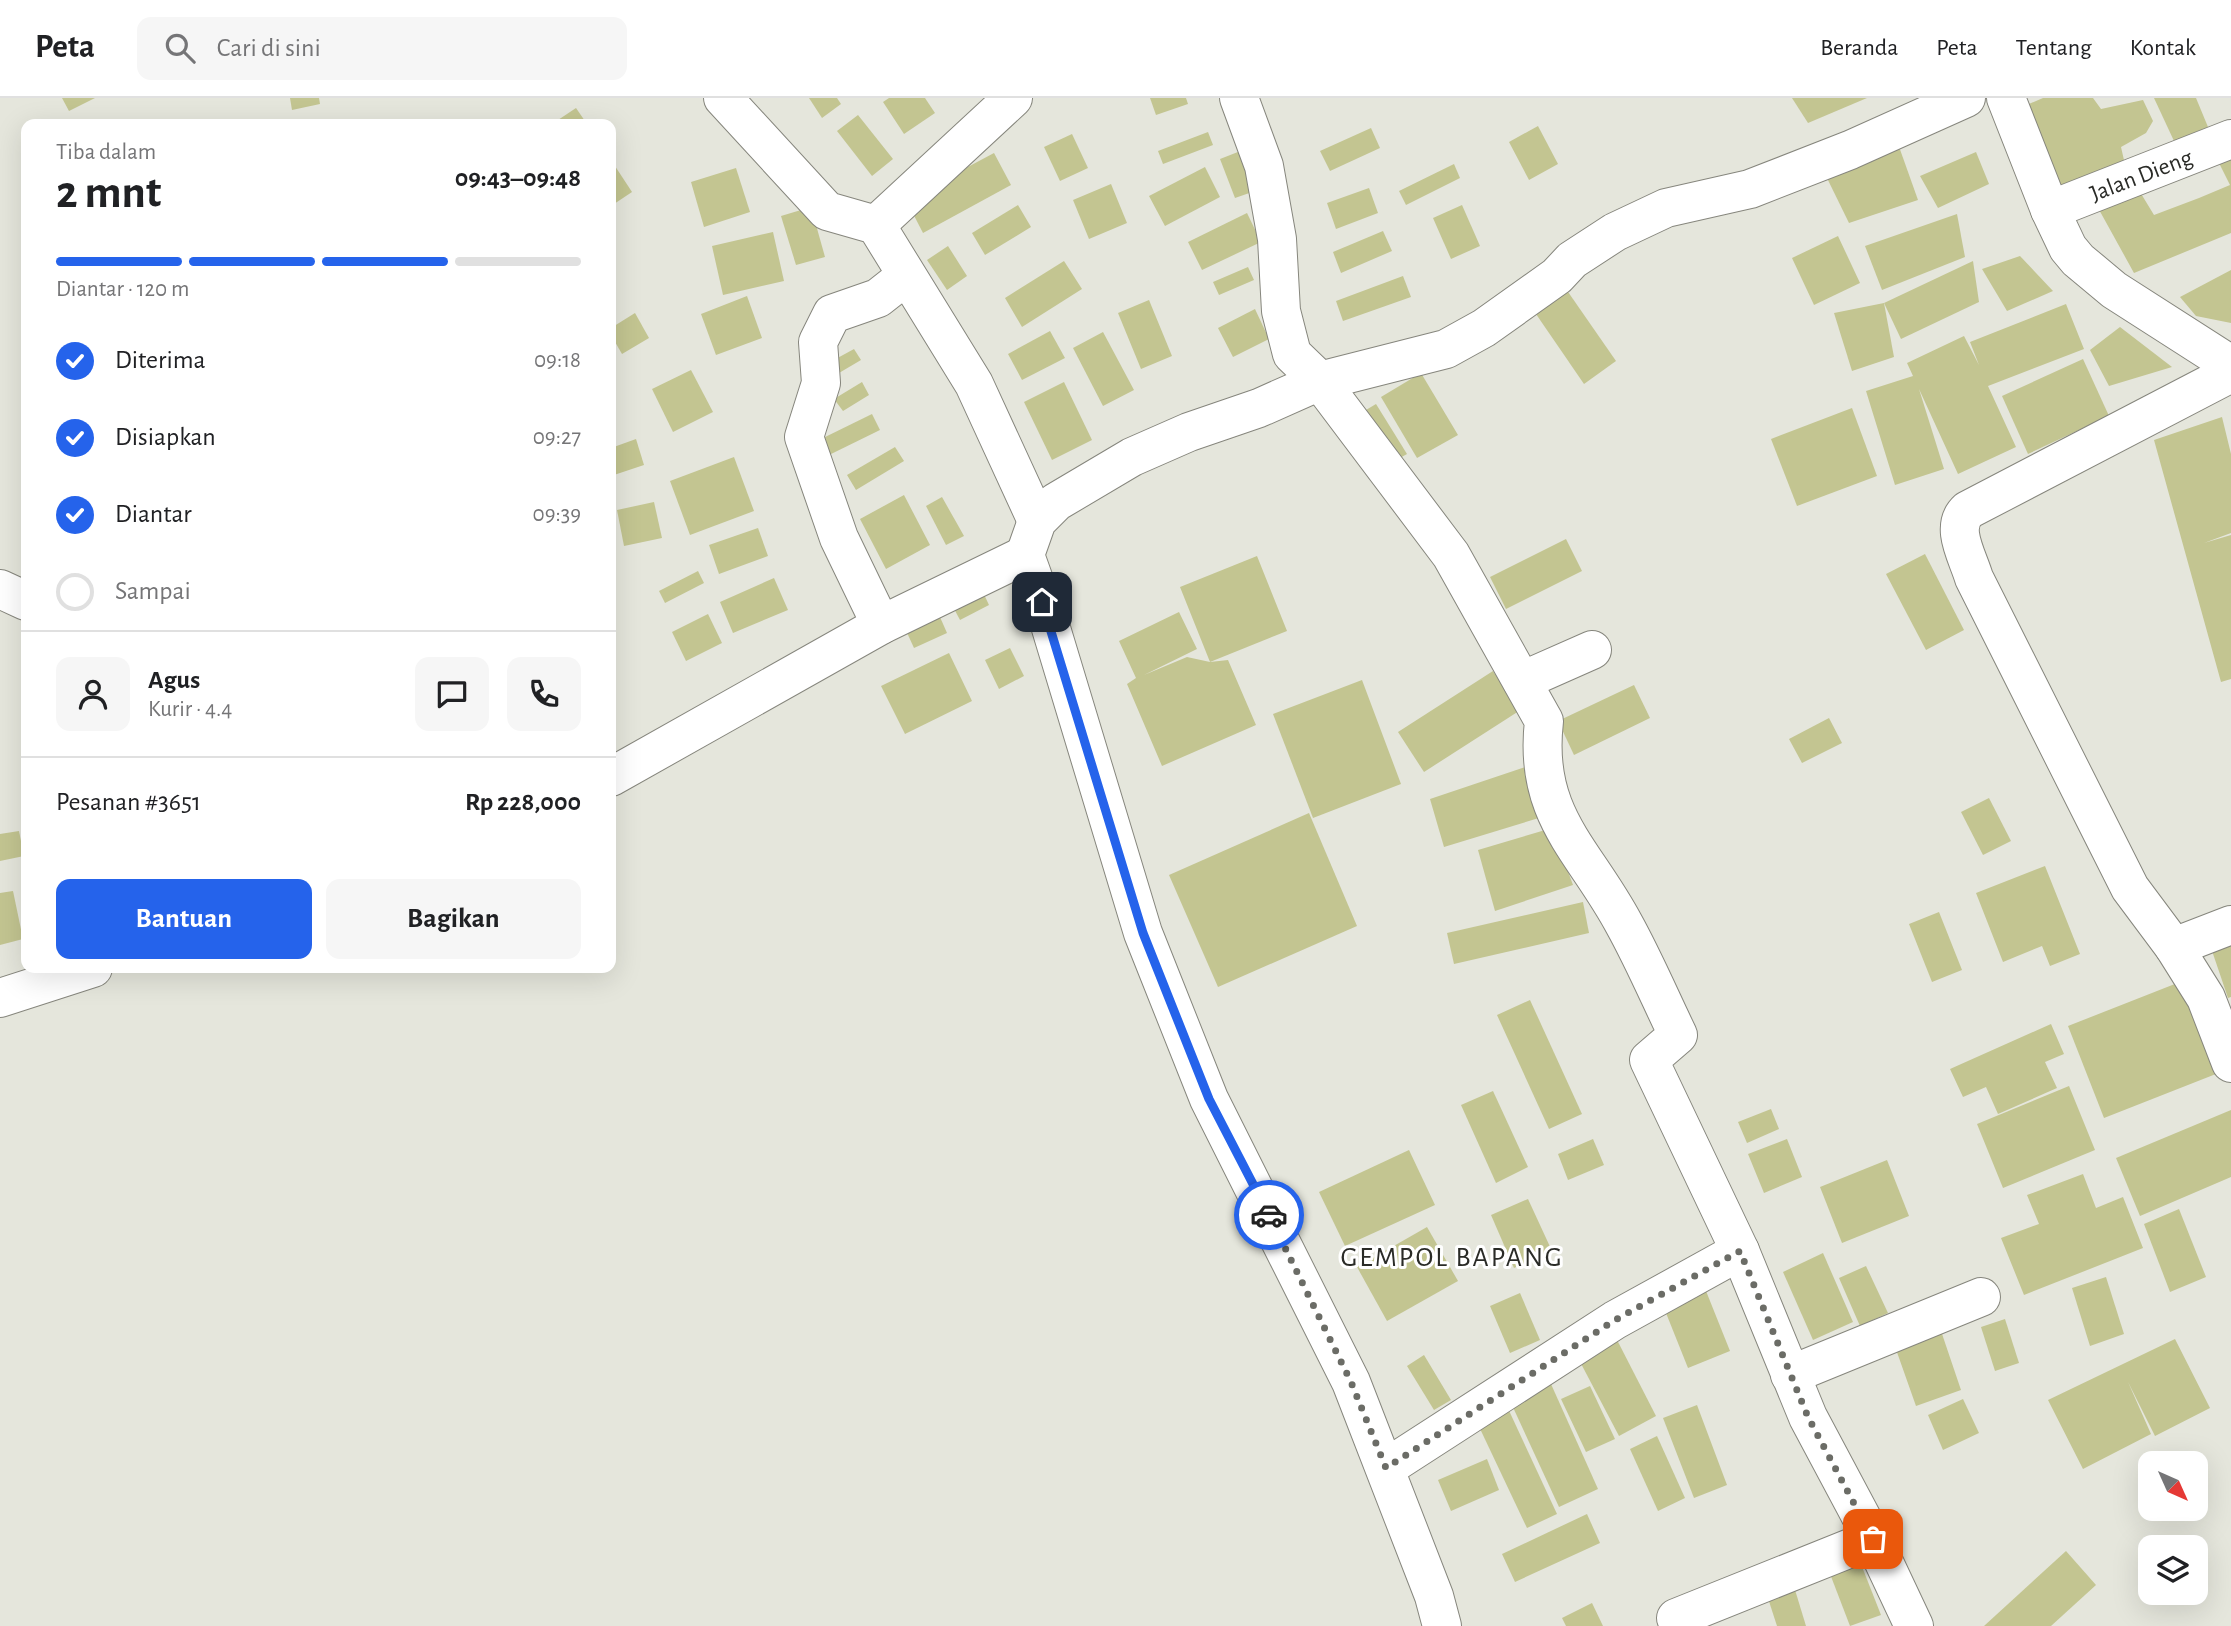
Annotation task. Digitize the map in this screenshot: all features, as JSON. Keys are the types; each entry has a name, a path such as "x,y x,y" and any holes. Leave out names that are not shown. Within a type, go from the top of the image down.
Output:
{"street":[{"path":"723,98 827,211 876,225 974,384 1031,538 1050,625 1143,933 1209,1099 1351,1382 1434,1596 1442,1626"},
{"path":"876,225 1013,98"},
{"path":"1239,98 1264,166 1277,239 1281,311 1292,354 1320,381 1451,555 1544,721 1541,751 1545,777 1560,824 1623,922 1678,1035 1650,1060 1740,1251 1808,1417 1873,1539 1914,1626"},
{"path":"616,774 1031,538 1056,502 1132,457 1320,381 1446,349 1484,328 1557,276 1572,260 1615,232 1667,208 1750,189 1850,150 1966,98"},
{"path":"2006,98 2050,210 2068,248 2089,271 2231,365"},
{"name":"Jalan Dieng","path":"2050,210 2231,139"},
{"path":"881,625 839,538 804,437 821,383 818,342 832,314 878,298 906,276"},
{"path":"2231,373 1968,510 1958,521 1974,578 2005,643 2130,888 2174,947 2206,998 2231,1063"},
{"path":"0,589 21,599"},
{"path":"1521,681 1592,650"},
{"path":"2174,947 2231,925"},
{"path":"0,998 78,973"},
{"path":"1386,1468 1615,1320 1740,1251"},
{"path":"1790,1375 1981,1297"},
{"path":"1676,1618 1873,1539"}],"building":[{"path":"62,98 95,98 69,111"},
{"path":"290,98 319,98 320,104 292,110"},
{"path":"809,98 837,98 841,104 822,118"},
{"path":"889,98 925,98 935,113 904,134 883,102"},
{"path":"1150,98 1186,98 1188,104 1156,115"},
{"path":"1792,98 1867,98 1808,123"},
{"path":"2043,98 2093,98 2101,109 2143,100 2153,121 2146,133 2121,147 2126,169 2053,200 2022,107"},
{"path":"2154,98 2196,98 2208,127 2174,141"},
{"path":"576,108 584,119 560,119"},
{"path":"858,115 893,159 872,176 837,131"},
{"path":"1538,126 1558,164 1529,180 1509,142"},
{"path":"1371,128 1380,148 1330,171 1320,151"},
{"path":"1208,132 1213,145 1163,164 1158,151"},
{"path":"1072,134 1088,168 1060,181 1044,147"},
{"path":"1897,141 1918,200 1849,223 1825,174"},
{"path":"1243,150 1258,190 1235,198 1220,159"},
{"path":"2231,151 2231,233 2134,273 2097,206 2137,187 2154,215 2199,198 2230,185 2216,157"},
{"path":"1976,152 1989,184 1938,208 1920,176"},
{"path":"994,153 1011,185 923,233 906,200"},
{"path":"1454,164 1460,178 1406,205 1399,191"},
{"path":"1205,167 1220,197 1165,226 1149,196"},
{"path":"616,168 632,192 616,203"},
{"path":"736,168 750,212 704,227 691,182"},
{"path":"1111,184 1127,223 1089,239 1073,200"},
{"path":"1369,188 1378,213 1336,229 1327,203"},
{"path":"1018,205 1031,227 985,255 972,233"},
{"path":"1462,205 1480,246 1451,259 1433,218"},
{"path":"811,207 825,257 796,265 781,216"},
{"path":"1247,213 1261,242 1202,270 1188,242"},
{"path":"1957,214 1965,257 1882,290 1865,246"},
{"path":"1383,231 1392,251 1341,273 1333,252"},
{"path":"773,232 784,281 723,295 712,246"},
{"path":"1838,236 1860,283 1814,305 1792,258"},
{"path":"948,246 967,276 947,290 927,260"},
{"path":"2020,256 2053,291 2007,311 1982,269"},
{"path":"1064,261 1082,289 1022,327 1005,298"},
{"path":"1973,261 1979,302 1901,339 1884,303"},
{"path":"1248,267 1254,280 1219,295 1213,282"},
{"path":"2231,270 2231,323 2196,316 2180,297"},
{"path":"1403,276 1411,297 1343,321 1336,301"},
{"path":"1557,276 1616,361 1584,384 1525,298"},
{"path":"747,296 762,338 716,355 701,314"},
{"path":"1149,300 1172,356 1141,369 1118,313"},
{"path":"1884,303 1894,357 1852,371 1834,313"},
{"path":"2066,304 2084,349 1988,386 2016,447 1958,474 1919,389 1944,469 1895,485 1866,391 1913,376 1907,363 1964,336 1979,365 1970,342"},
{"path":"1255,309 1269,339 1233,357 1218,328"},
{"path":"635,313 649,338 622,354 616,344 616,325"},
{"path":"2120,327 2172,367 2109,386 2090,350"},
{"path":"1050,331 1065,358 1022,380 1008,354"},
{"path":"1103,332 1134,390 1103,406 1073,348"},
{"path":"854,349 861,360 839,373 832,361"},
{"path":"2083,359 2109,416 2028,454 2002,396"},
{"path":"691,370 713,412 673,432 652,389"},
{"path":"1421,373 1458,435 1417,458 1381,397"},
{"path":"862,382 869,395 843,411 834,399"},
{"path":"1064,382 1092,440 1052,460 1024,402"},
{"path":"1376,404 1407,454 1391,463 1361,413"},
{"path":"1852,408 1877,476 1797,506 1771,439"},
{"path":"872,414 880,430 827,456 819,440"},
{"path":"2222,417 2231,454 2231,533 2204,543 2231,535 2231,679 2221,682 2154,440"},
{"path":"636,439 644,465 616,474 616,446"},
{"path":"895,447 904,461 856,490 847,475"},
{"path":"734,457 754,511 690,535 670,481"},
{"path":"904,495 930,545 886,569 860,519"},
{"path":"942,497 964,536 946,545 926,506"},
{"path":"654,502 662,538 624,546 617,510"},
{"path":"758,528 768,556 719,574 709,545"},
{"path":"1566,539 1582,571 1506,609 1490,577"},
{"path":"1925,554 1964,630 1926,650 1886,574"},
{"path":"1257,556 1287,631 1210,662 1180,587"},
{"path":"698,571 704,583 665,603 659,591"},
{"path":"774,578 788,610 733,633 720,602"},
{"path":"980,586 989,605 960,620 950,601"},
{"path":"936,608 947,633 914,648 903,624"},
{"path":"1179,612 1197,649 1144,675 1187,657 1210,662 1228,660 1256,725 1162,766 1127,684 1136,678 1119,641"},
{"path":"708,614 722,643 686,661 672,632"},
{"path":"1010,648 1024,676 999,689 985,660"},
{"path":"949,653 972,701 905,734 881,686"},
{"path":"1493,671 1519,711 1424,772 1398,732"},
{"path":"1362,680 1401,784 1313,818 1273,714"},
{"path":"1634,685 1650,718 1574,755 1558,721"},
{"path":"1829,718 1842,743 1802,763 1789,739"},
{"path":"1528,766 1542,817 1444,847 1430,799"},
{"path":"1989,798 2011,841 1983,855 1961,812"},
{"path":"1309,813 1357,926 1218,987 1169,875"},
{"path":"1552,828 1573,885 1495,911 1478,850"},
{"path":"19,831 21,857 0,861 0,834"},
{"path":"2045,866 2080,954 2050,966 2042,946 2003,962 1976,893"},
{"path":"13,891 21,940 0,945 0,893"},
{"path":"1583,902 1589,933 1454,964 1447,933"},
{"path":"1939,912 1962,970 1932,982 1909,924"},
{"path":"2231,931 2231,997 2228,998 2208,939"},
{"path":"2185,980 2221,1072 2104,1118 2068,1026"},
{"path":"1530,1000 1582,1114 1549,1129 1497,1015"},
{"path":"2051,1024 2064,1054 2045,1062 2057,1088 1998,1114 1986,1087 1963,1097 1950,1069"},
{"path":"2069,1086 2095,1150 2003,1188 1977,1124"},
{"path":"1493,1091 1528,1167 1496,1183 1461,1105"},
{"path":"1771,1109 1779,1129 1747,1143 1738,1122"},
{"path":"2231,1110 2231,1177 2140,1216 2116,1158"},
{"path":"1593,1139 1604,1165 1568,1180 1558,1154"},
{"path":"1787,1139 1802,1177 1764,1193 1748,1154"},
{"path":"1409,1150 1435,1205 1345,1246 1319,1192"},
{"path":"1887,1160 1909,1216 1842,1243 1820,1187"},
{"path":"2083,1174 2096,1208 2123,1197 2143,1248 2024,1295 2001,1238 2039,1224 2027,1195"},
{"path":"1528,1199 1552,1251 1514,1268 1491,1215"},
{"path":"2179,1209 2206,1277 2170,1292 2144,1224"},
{"path":"1427,1227 1458,1281 1387,1321 1357,1267"},
{"path":"1823,1253 1853,1322 1813,1340 1783,1272"},
{"path":"1866,1266 1888,1313 1860,1326 1839,1278"},
{"path":"2106,1277 2124,1334 2090,1346 2072,1288"},
{"path":"1706,1291 1730,1351 1688,1368 1664,1308"},
{"path":"1520,1293 1540,1340 1510,1353 1490,1306"},
{"path":"2005,1319 2019,1363 1995,1371 1981,1327"},
{"path":"1939,1325 1961,1390 1916,1406 1893,1341"},
{"path":"1615,1336 1656,1416 1619,1436 1577,1356"},
{"path":"2175,1339 2210,1408 2155,1436 2128,1382 2151,1434 2083,1469 2048,1400"},
{"path":"1424,1355 1451,1400 1434,1410 1407,1366"},
{"path":"1551,1384 1598,1489 1559,1507 1511,1403"},
{"path":"1590,1386 1615,1439 1586,1452 1561,1399"},
{"path":"1963,1399 1979,1433 1943,1450 1928,1415"},
{"path":"1505,1402 1557,1514 1527,1528 1474,1416"},
{"path":"1697,1405 1727,1485 1694,1498 1663,1418"},
{"path":"1657,1436 1685,1498 1658,1511 1630,1449"},
{"path":"1487,1459 1499,1490 1451,1511 1438,1480"},
{"path":"1587,1514 1600,1543 1515,1582 1502,1554"},
{"path":"2066,1551 2096,1585 2051,1626 1984,1626"},
{"path":"1857,1554 1881,1615 1850,1626 1827,1566"},
{"path":"1792,1580 1806,1626 1777,1626 1765,1589"},
{"path":"1592,1603 1603,1626 1566,1626 1562,1618"}],"way so far":[{"path":"1269,1215 1351,1382 1386,1468 1615,1320 1740,1251 1808,1417 1873,1539"}],"district":[{"name":"GEMPOL BAPANG","path":"1452,1256"}],"route":[{"path":"1042,602 1143,933 1209,1099 1269,1215"}]}
